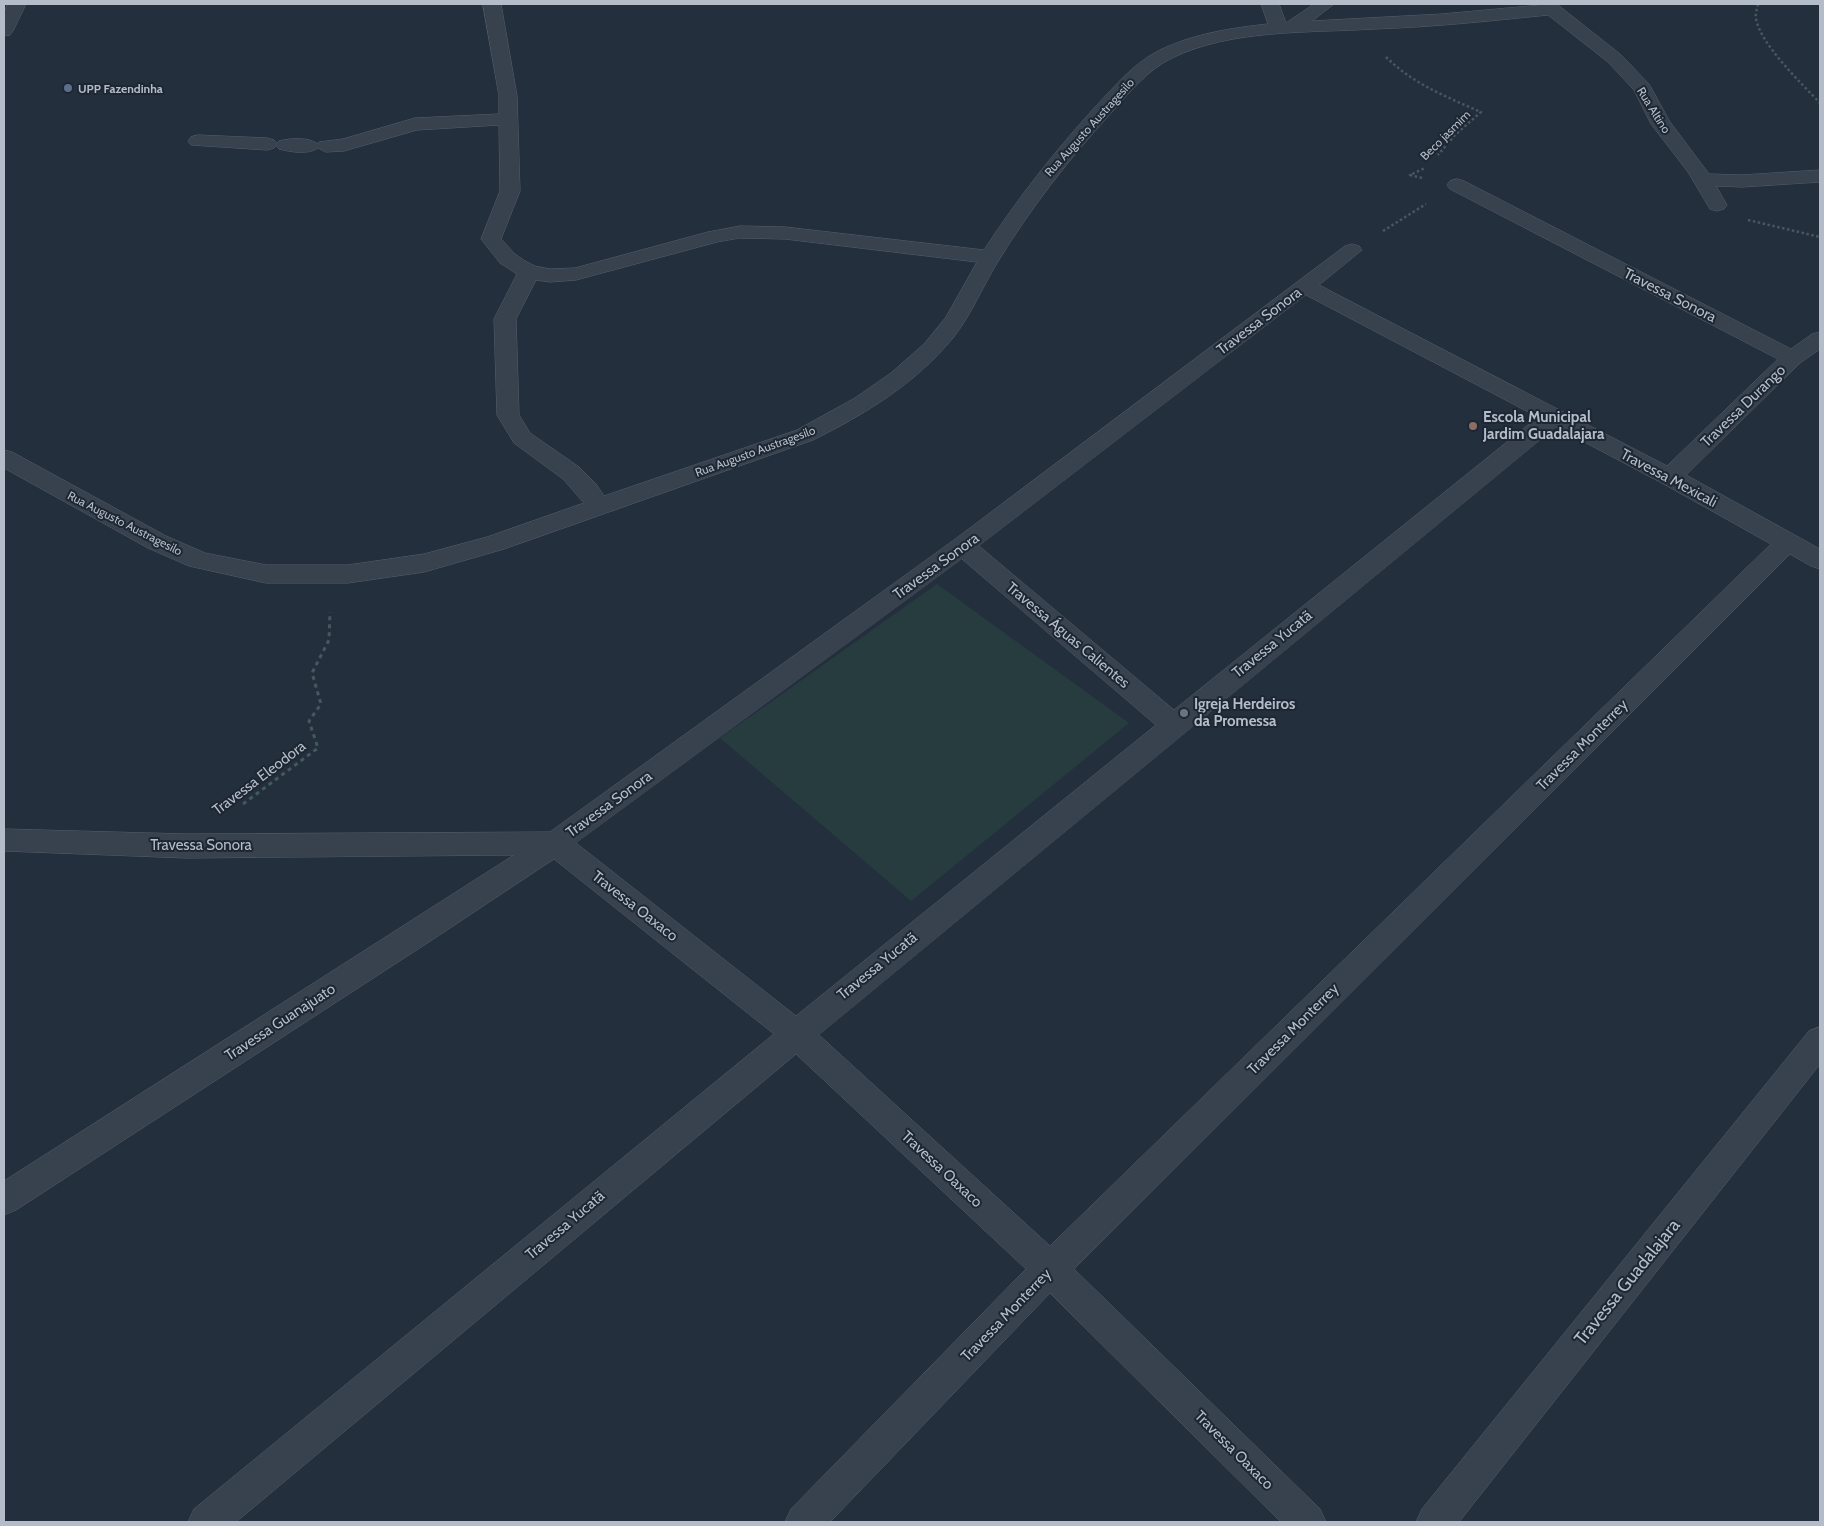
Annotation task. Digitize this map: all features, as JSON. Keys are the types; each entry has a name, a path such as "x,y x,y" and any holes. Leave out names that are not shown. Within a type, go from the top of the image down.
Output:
{"street":[{"path":"4,31 17,4"},
{"path":"478,4 501,4"},
{"path":"492,4 508,96 510,191 491,239 508,260 529,272 558,277 576,274 715,236 740,232 784,233 990,257"},
{"path":"1270,4 1283,29 1325,4"},
{"name":"Rua Augusto Austragesilo","path":"4,458 157,542 198,560 266,574 335,574 395,568 424,563 495,543 805,435 862,403 899,378 944,335 990,257 1038,186 1066,149 1143,67 1182,48 1235,34 1283,29 1414,22 1553,6"},
{"name":"Rua Altino","path":"1553,6 1609,53 1637,82 1661,124 1683,150 1717,205"},
{"path":"198,141 317,146 344,145 374,138 415,124 508,119"},
{"path":"1702,180 1742,181 1820,176"},
{"name":"Travessa Sonora","path":"1457,185 1792,358"},
{"name":"Travessa Sonora","path":"4,840 186,846 555,842 963,546 1352,250"},
{"path":"529,272 505,319 508,415 522,438 571,473 588,490 599,507"},
{"name":"Travessa Mexicali","path":"1304,286 1670,477 1820,560"},
{"name":"Travessa Durango","path":"1670,477 1792,358 1820,339"},
{"name":"Travessa Yucatã","path":"207,1522 795,1034 1173,724 1553,417"},
{"name":"Travessa Monterrey","path":"804,1522 1050,1269 1788,542"},
{"name":"Travessa Águas Calientes","path":"963,546 1173,724"},
{"name":"Travessa Oaxaco","path":"555,842 795,1034 1050,1269 1306,1522"},
{"name":"Travessa Guanajuato","path":"4,1199 425,929 555,842"},
{"name":"Travessa Guadalajara","path":"1435,1522 1820,1041"}],"path":[{"path":"1758,4 1756,19 1766,40 1786,66 1820,103"},
{"name":"Beco jasmim","path":"1386,56 1397,69 1419,83 1481,112 1455,135 1433,160"},
{"name":"Beco jasmim","path":"1428,166 1410,176 1457,185"},
{"path":"1352,250 1457,185"},
{"path":"1717,205 1727,215 1820,237"},
{"name":"Travessa Eleodora","path":"240,806 318,748 309,721 321,704 312,672 329,640 335,574"}],"green space":[{"path":"937,584 1129,723 911,901 720,738"}],"place":[{"name":"UPP Fazendinha","path":"68,88"},
{"name":"Escola Municipal Jardim Guadalajara","path":"1473,426"},
{"name":"Igreja Herdeiros da Promessa","path":"1184,713"}]}
